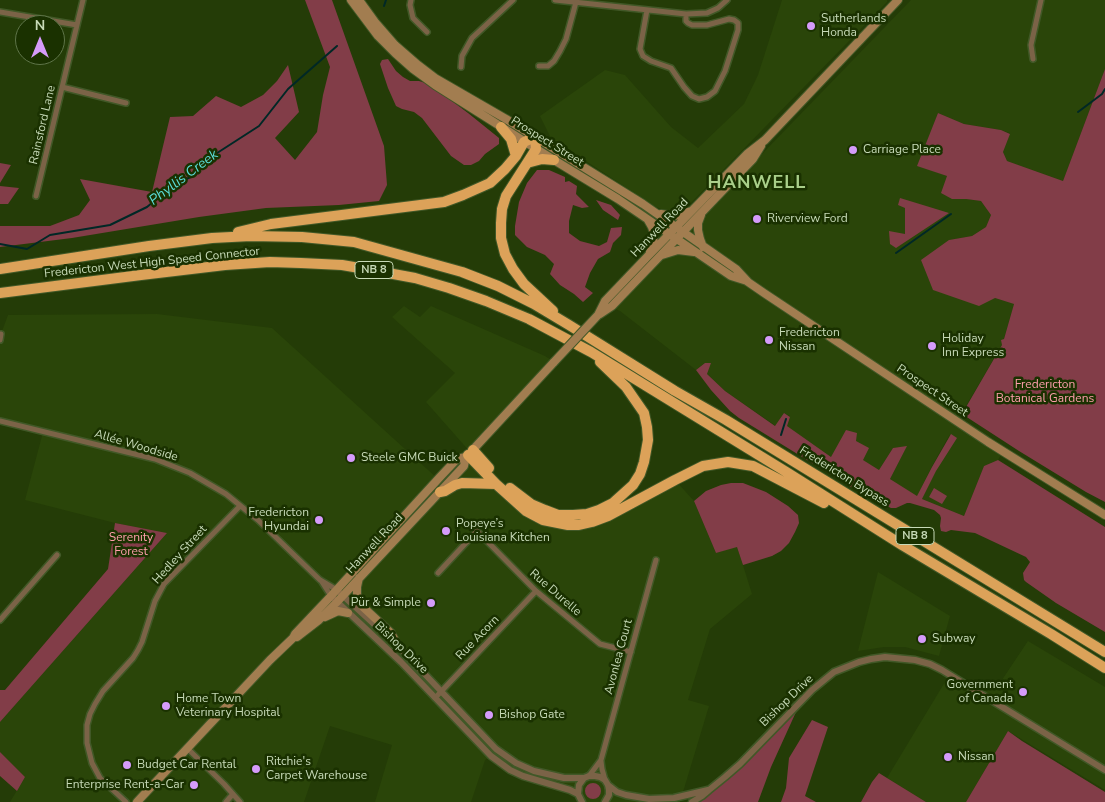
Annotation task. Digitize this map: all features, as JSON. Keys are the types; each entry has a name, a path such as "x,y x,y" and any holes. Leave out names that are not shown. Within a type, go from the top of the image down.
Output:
{"highway":[{"path":"501,127 511,139 516,156"},
{"path":"212,238 272,224 444,202 463,196 490,183 516,156 524,142 535,137 536,149 506,196 500,223 501,238 505,254 524,284 569,324"},
{"path":"527,163 542,159 554,160"},
{"name":"Fredericton West High Speed Connector","path":"0,269 212,238 260,236 354,242 454,270 498,286 569,324"},
{"name":"Fredericton West High Speed Connector","path":"0,293 225,265 270,262 342,266 415,278 449,288 529,318 591,352"},
{"name":"Fredericton Bypass","path":"569,324 675,391 726,420 1105,652"},
{"path":"469,454 530,504 558,515 587,514 613,503 633,485 640,474 647,445 647,427 644,413 626,386 591,352"},
{"name":"NB 8","path":"591,352 902,545 1105,668"},
{"path":"469,454 496,484 526,512 543,520 568,525 592,522 608,516 703,466 728,462 753,466 766,472 902,545"},
{"path":"440,492 462,483 496,484"}],"main road":[{"name":"Prospect Street","path":"351,0 378,36 395,53 413,69 468,107 647,218 703,246 736,269 748,282 980,437 1105,515"},
{"name":"Prospect Street","path":"359,0 395,45 435,78 506,119 658,214 697,252 731,276 748,282"},
{"name":"Hanwell Road","path":"598,315 605,301 648,256 701,213 753,159 766,140 898,0"},
{"name":"Hanwell Road","path":"137,802 295,634 359,578 464,466 469,454 554,362 598,315 612,306 660,256 693,210 747,154 766,140"},
{"path":"658,214 675,216 693,210"},
{"path":"701,213 698,230 703,246"},
{"path":"647,218 654,234 653,245 648,256"},
{"path":"660,256 678,250 697,252"},
{"name":"Hanwell Road","path":"293,638 319,620 337,596 440,477 457,459 469,454"},
{"path":"359,578 357,594 359,601 390,633 398,646"},
{"path":"319,620 338,611 348,613"}],"street":[{"name":"Rainsford Lane","path":"36,196 82,0"},
{"path":"411,0 410,6 413,18 427,32"},
{"path":"461,67 462,56 472,38 512,0"},
{"path":"555,0 686,14 707,13 718,8 727,0"},
{"path":"1033,59 1031,45 1041,0"},
{"path":"539,66 548,66 554,61 560,51 566,39 576,2"},
{"path":"647,10 640,49 643,56 650,61 671,68 692,96 699,99 707,97 715,91 725,70 738,30 738,23 729,19 707,25 692,25 686,21 686,14"},
{"path":"0,12 76,25"},
{"path":"62,88 126,103"},
{"name":"Allée Woodside","path":"0,421 155,459 190,473 226,494 258,520 337,596"},
{"name":"Hedley Street","path":"126,802 103,782 95,772 86,734 90,714 103,691 138,650 155,601 164,584 240,506"},
{"name":"Rue Durelle","path":"438,573 477,532 536,591 600,644 631,652"},
{"path":"0,620 57,555"},
{"name":"Avonlea Court","path":"606,782 602,769 602,760 656,560"},
{"name":"Rue Acorn","path":"435,698 536,591"},
{"name":"Bishop Drive","path":"337,596 348,613 401,662 499,763 523,776 578,794"},
{"name":"Bishop Drive","path":"337,596 398,646 488,742 516,763 534,771 572,779 600,777 617,792 649,799 674,798 709,790"},
{"name":"Bishop Drive","path":"692,802 702,796 740,764 812,690 834,672 859,662 885,658 914,660 930,664 942,670 1105,770"},
{"path":"187,748 240,802"},
{"name":"Avonlea Court","path":"587,777 602,760"},
{"path":"582,802 578,794 579,785 587,777"},
{"path":"605,802 609,795 606,782"},
{"path":"226,802 233,794"}],"shaded area":[{"path":"782,0 887,0 887,2 683,210 661,209 654,206 551,138 540,116 605,70 625,75 671,127 698,148 744,104 758,75"},
{"path":"911,0 1105,0 1105,69 1063,181 1007,161 1003,152 1010,133 964,124 938,113 918,165 947,176 952,199 981,201 991,215 986,227 972,236 949,240 995,298 1014,304 1002,345 957,421 1003,451 998,460 984,466 964,516 922,499 936,471 950,434 917,497 890,479 906,447 893,448 879,470 862,460 831,457 786,426 790,416 784,413 776,426 725,391 707,374 710,363 705,363 696,370 620,311 613,308"},
{"path":"404,306 420,317 431,306 545,356 554,362 471,453 426,402 455,373 392,317"},
{"path":"157,314 272,328 438,479 452,465 470,454 526,511 579,525 675,480 694,501 716,553 737,546 752,594 710,629 688,700 709,706 680,802 582,802 577,794 537,781 491,756 485,760 471,802 375,802 392,745 330,726 304,802 240,802 233,794 226,802 10,802 25,777 0,752 0,722 167,533 115,523 25,500 43,432 0,421 1,334 8,315"},
{"path":"878,572 950,616 939,656 905,647 884,647 858,651"},
{"path":"1028,641 1105,687 1105,790 1008,731 966,802 926,802 887,778 948,677 996,689"}],"green space":[{"path":"305,0 332,0 384,146 387,185 379,201 339,205 266,208 72,238 0,247 0,226 50,226 79,215 90,200 80,179 152,192 170,117 193,116 216,96 241,107 263,95 277,81 288,65 299,112 275,138 295,160 317,132 330,67"},
{"path":"388,59 396,71 403,77 410,81 429,84 468,113 499,138 499,144 479,161 471,165 464,165 451,156 422,118 414,112 396,106 380,64 382,60"},
{"name":"Fredericton Botanical Gardens","path":"1105,69 1105,502 1019,451 962,414 1002,345 1001,340 1004,339 1014,304 995,298 979,306 933,290 921,260 949,240 972,236 986,227 991,215 981,201 952,199 941,193 947,176 917,166 938,113 964,124 1001,130 1010,134 1003,152 1007,161 1063,181"},
{"path":"0,163 11,165 0,183"},
{"path":"537,170 549,170 565,177 565,182 569,181 577,186 576,194 589,207 582,208 573,205 569,221 569,233 580,241 599,246 607,242 611,228 622,227 621,235 613,243 610,252 598,259 590,273 585,287 593,293 583,302 560,285 550,274 554,264 545,255 527,247 515,235 519,202 527,183"},
{"path":"0,186 19,188 8,204 0,204"},
{"path":"900,198 949,213 896,248 890,244 889,231 905,234 905,208 898,205"},
{"path":"596,200 611,205 620,215 618,220 603,210"},
{"path":"705,363 711,363 707,374 725,391 775,426 784,413 790,417 787,426 831,457 846,430 857,433 856,441 869,448 863,460 879,470 893,448 907,446 890,479 917,496 951,434 957,438 936,471 922,499 964,516 984,466 998,460 1105,527 1105,632 1056,603 1026,582 1023,573 1030,562 1026,557 975,533 951,530 941,531 940,515 934,510 910,503 891,508 864,495 739,418 711,390 696,370"},
{"path":"731,483 743,483 766,492 798,515 799,523 795,532 789,543 781,551 772,556 743,565 737,547 716,553 694,501 706,491"},
{"path":"934,488 947,496 942,504 929,497"},
{"name":"Serenity Forest","path":"115,523 167,533 0,722 0,690 5,690 108,569"},
{"path":"801,701 771,767 758,802 692,802 702,796"},
{"path":"812,720 828,727 805,796 816,802 781,802 786,788 789,758"},
{"path":"1008,731 1105,792 1105,802 966,802"},
{"path":"0,752 25,777 17,791 0,776"},
{"path":"879,773 926,802 861,802"},
{"path":"590,783 596,783 601,788 599,797 590,799 585,794 585,788"}],"waterway":[{"name":"Phyllis Creek","path":"384,6 386,0"},
{"name":"Phyllis Creek","path":"0,244 27,249 50,235 110,225 147,207 176,183 191,177 214,155 259,126 288,89 337,46"},
{"path":"1078,112 1102,94 1105,89"},
{"path":"896,253 951,214"},
{"path":"781,435 786,419"}],"place":[{"name":"Sutherlands Honda","path":"811,26"},
{"name":"Carriage Place","path":"853,150"},
{"name":"Riverview Ford","path":"757,219"},
{"name":"Fredericton Nissan","path":"769,340"},
{"name":"Holiday Inn Express","path":"932,346"},
{"name":"Steele GMC Buick","path":"351,458"},
{"name":"Fredericton Hyundai","path":"319,520"},
{"name":"Popeye’s Louisiana Kitchen","path":"446,531"},
{"name":"Pür & Simple","path":"431,603"},
{"name":"Subway","path":"922,639"},
{"name":"Government of Canada","path":"1023,692"},
{"name":"Home Town Veterinary Hospital","path":"166,706"},
{"name":"Bishop Gate","path":"489,715"},
{"name":"Nissan","path":"948,757"},
{"name":"Budget Car Rental","path":"127,765"},
{"name":"Ritchie's Carpet Warehouse","path":"256,769"},
{"name":"Enterprise Rent-a-Car","path":"194,785"}],"district":[{"name":"HANWELL","path":"757,184"}]}
